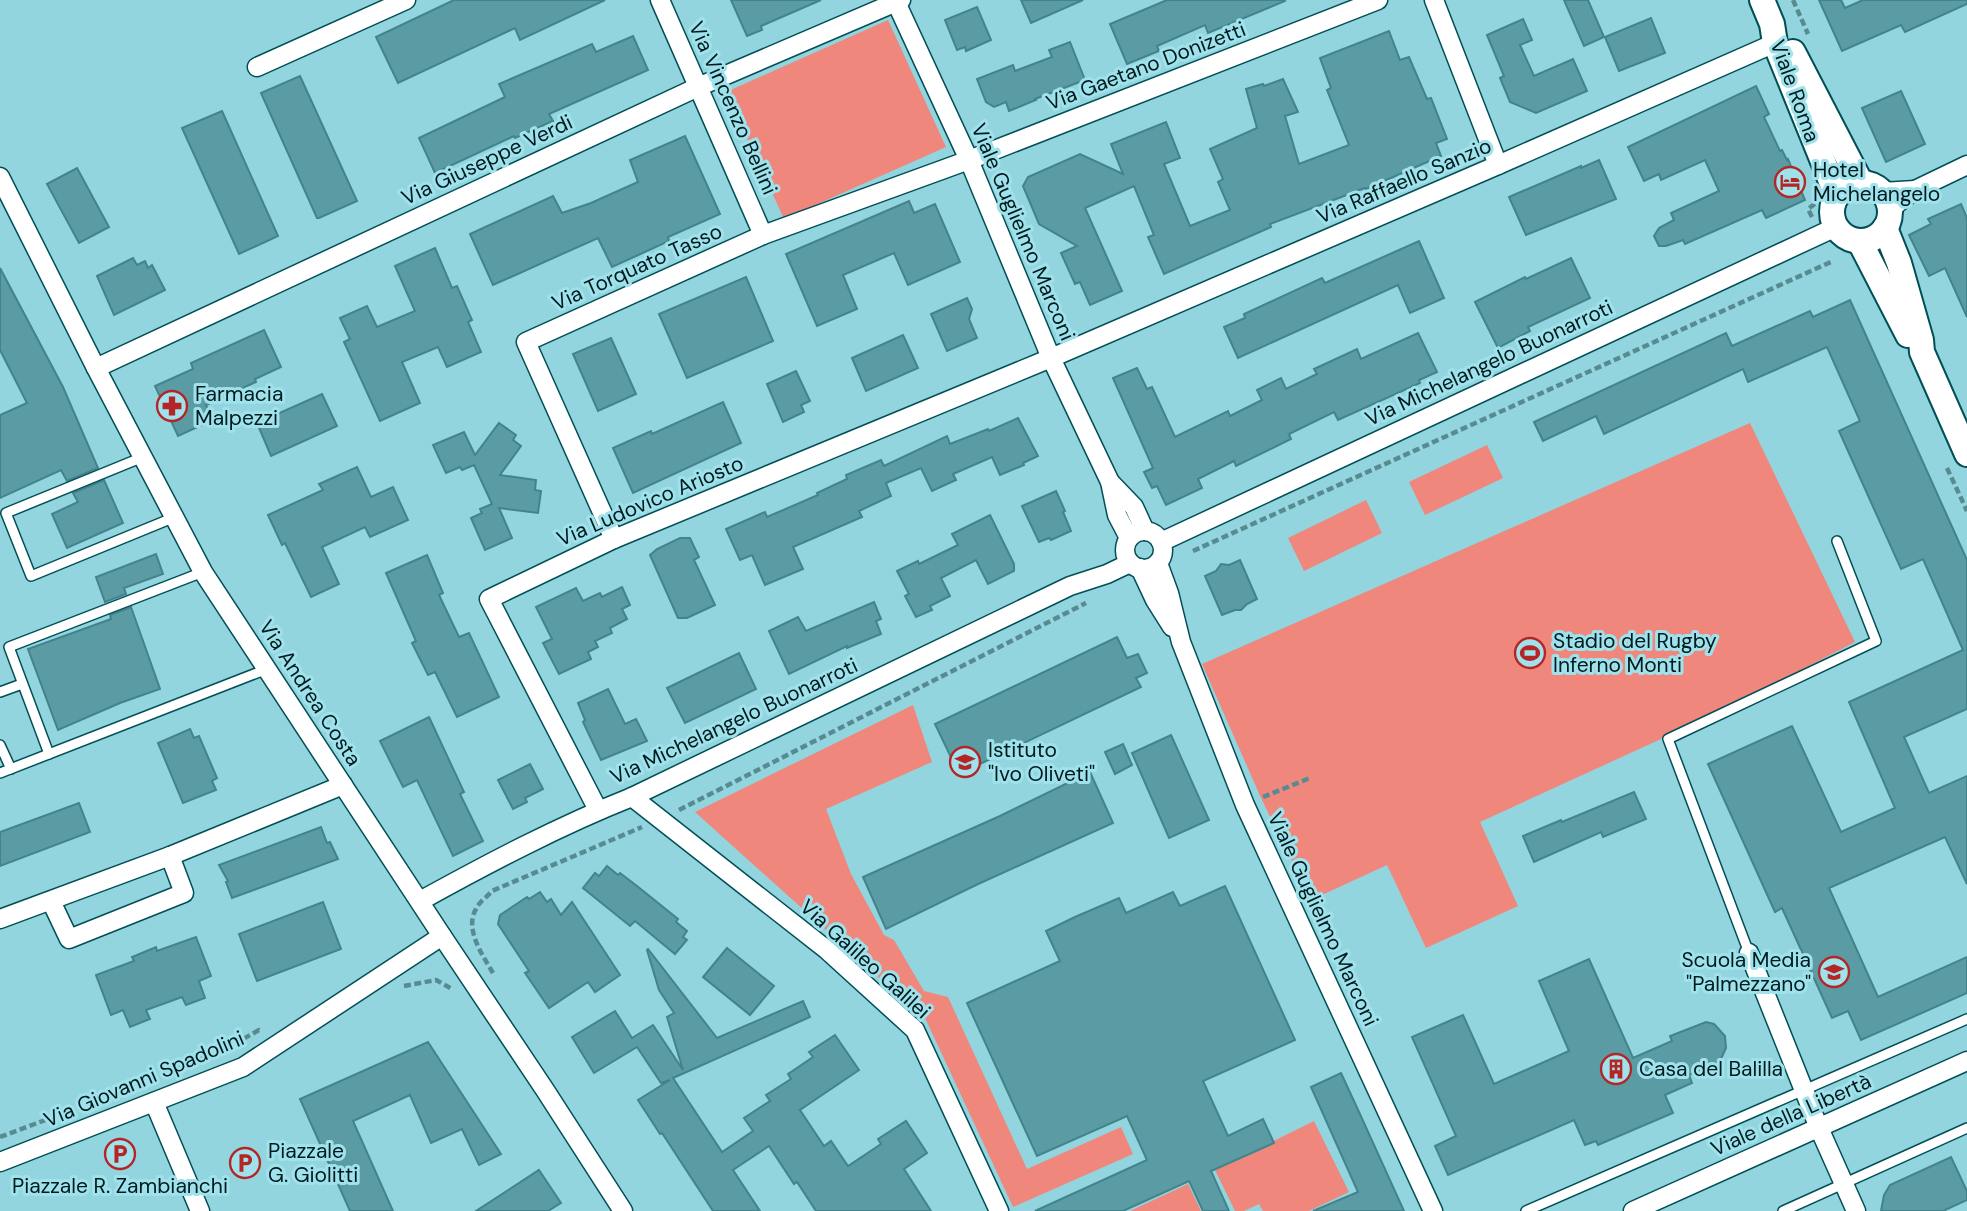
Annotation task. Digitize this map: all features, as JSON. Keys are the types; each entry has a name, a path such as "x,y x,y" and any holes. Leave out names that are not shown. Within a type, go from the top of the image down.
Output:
{"main road":[{"name":"Viale Roma","path":"1762,0 1819,156 1837,196"},
{"name":"Viale Roma","path":"1773,33 1785,37 1880,203 1921,340 1922,352 1967,454"},
{"path":"1847,187 1880,203 1879,236 1870,240 1851,240 1842,235 1832,220 1837,196 1847,187"},
{"name":"Viale Roma","path":"1860,242 1913,343 1922,352"}],"street":[{"path":"257,67 406,0"},
{"name":"Via Vincenzo Bellini","path":"660,0 763,234"},
{"name":"Via Gaetano Donizetti","path":"969,160 1378,0"},
{"path":"1434,0 1498,165"},
{"name":"Via Giuseppe Verdi","path":"96,368 698,87 898,1"},
{"name":"Viale Guglielmo Marconi","path":"898,1 969,160 1051,358 1110,482 1117,515 1131,555 1181,642"},
{"name":"Via Raffaello Sanzio","path":"1051,358 1498,165 1773,33"},
{"name":"Via Torquato Tasso","path":"614,539 526,342 763,234 969,160"},
{"path":"1880,203 1967,165"},
{"name":"Via Andrea Costa","path":"0,177 203,572 623,1211"},
{"name":"Via Michelangelo Buonarroti","path":"1161,542 1836,227"},
{"name":"Via Ludovico Ariosto","path":"598,810 489,599 614,539 1051,358"},
{"name":"Viale Guglielmo Marconi","path":"1110,482 1134,507 1145,531"},
{"path":"1136,532 1155,534 1161,542 1162,558 1147,569 1131,555 1136,532"},
{"name":"Via Michelangelo Buonarroti","path":"420,901 479,868 598,810 632,797 1070,586 1107,574 1131,555"},
{"name":"Viale Guglielmo Marconi","path":"1158,563 1169,593 1181,642 1245,805 1433,1211"},
{"path":"0,919 170,856 343,785"},
{"name":"Via Galileo Galilei","path":"632,797 827,950 915,1030 999,1211"},
{"path":"51,901 69,939 184,893 170,856"},
{"name":"Via Giovanni Spadolini","path":"0,1163 243,1067 442,936"},
{"path":"1749,953 1819,1128 1856,1211"},
{"name":"Viale della Libertà","path":"1633,1211 1967,1061"},
{"path":"154,1102 200,1211"}],"lane":[{"path":"143,457 6,513 31,576 174,517"},
{"path":"1749,953 1668,740 1876,641 1838,541"},
{"path":"49,754 9,648 203,572"},
{"path":"0,773 267,669"},
{"path":"0,692 22,684"},
{"path":"0,745 10,769"},
{"path":"1526,1211 1967,1019"},
{"path":"1783,1211 1967,1128"}],"path":[{"path":"1186,555 1833,261"},
{"path":"396,987 436,980 466,996 495,978 475,937 472,923 476,909 492,891 660,819 1090,602"},
{"path":"1245,805 1310,778"}],"shaded area":[{"path":"888,20 946,147 784,219 726,92"},
{"name":"Stadio del Rugby Inferno Monti","path":"1750,423 1855,642 1722,711 1480,822 1518,906 1426,948 1387,865 1311,900 1261,798 1202,664"},
{"path":"1487,445 1503,478 1425,515 1409,482"},
{"path":"1366,500 1382,533 1304,571 1288,538"},
{"path":"913,705 932,762 826,809 851,874 884,935 894,940 924,991 948,997 1027,1169 1121,1127 1133,1154 1013,1207 926,1020 695,812"},
{"path":"1314,1121 1349,1192 1309,1211 1263,1211 1259,1204 1244,1211 1235,1211 1215,1170"},
{"path":"1188,1184 1201,1211 1130,1211"}],"building":[{"path":"454,0 605,0 520,40 515,28 398,83 376,37"},
{"path":"731,0 821,0 761,26 762,30 747,36"},
{"path":"1021,0 1083,0 1031,23"},
{"path":"1167,0 1285,1 1208,33 1205,25 1157,46 1159,51 1127,64 1110,24"},
{"path":"1564,0 1588,0 1604,37 1584,46"},
{"path":"1819,0 1841,0 1845,8 1863,0 1967,0 1967,4 1905,32 1901,25 1842,51"},
{"path":"977,7 991,40 966,51 965,47 957,50 945,20"},
{"path":"1651,18 1665,53 1619,71 1605,37"},
{"path":"1523,19 1532,40 1520,45 1534,76 1573,59 1587,91 1536,113 1510,102 1500,78 1504,76 1487,35"},
{"path":"1389,31 1400,60 1409,57 1427,99 1431,98 1447,139 1436,143 1441,156 1366,189 1270,224 1271,227 1164,274 1148,237 1154,235 1134,186 1085,208 1122,291 1090,305 1080,282 1075,284 1061,253 1077,246 1039,224 1023,186 1028,177 1080,154 1123,174 1111,144 1166,122 1180,158 1164,164 1190,226 1230,210 1218,182 1223,179 1210,149 1257,128 1246,89 1283,79 1298,112 1285,116 1299,164 1349,145 1327,90 1331,88 1320,58"},
{"path":"633,36 648,70 549,114 553,121 435,173 419,138 505,97 499,84 592,44 596,52"},
{"path":"1070,42 1085,80 1009,111 1006,102 994,107 986,102 977,79 1013,65 1015,71 1052,57 1049,50"},
{"path":"300,76 357,201 319,218 261,93"},
{"path":"1756,86 1769,114 1764,117 1780,151 1782,150 1788,159 1805,200 1766,218 1762,210 1685,244 1683,240 1659,246 1654,236 1659,228 1674,220 1671,213 1719,191 1705,160 1661,180 1659,174 1644,181 1628,147"},
{"path":"1901,91 1925,144 1886,162 1862,108"},
{"path":"222,111 278,236 239,254 182,128"},
{"path":"685,136 720,214 668,237 669,241 612,267 598,238 493,285 470,234 553,196 562,213 638,182 630,160"},
{"path":"1599,160 1616,199 1526,235 1509,197"},
{"path":"77,168 109,227 79,243 47,184"},
{"path":"909,201 914,213 935,204 960,262 908,285 894,253 843,275 857,309 817,326 786,254"},
{"path":"1961,204 1967,218 1967,317 1945,268 1929,276 1909,235 1931,224 1928,219"},
{"path":"1419,241 1444,298 1410,313 1398,285 1238,358 1224,327 1245,318 1244,314 1322,278 1325,283"},
{"path":"435,248 452,288 457,286 472,320 468,322 481,352 447,367 438,347 402,362 420,403 380,421 344,342 350,339 340,318 367,306 377,327 415,311 395,266"},
{"path":"133,258 137,265 145,261 148,268 152,265 165,290 114,315 97,276"},
{"path":"1571,258 1590,298 1528,327 1530,331 1498,348 1475,302"},
{"path":"0,268 63,387 98,468 67,481 61,470 0,498 0,415 27,403 0,350"},
{"path":"746,277 773,341 687,378 659,314"},
{"path":"967,298 972,309 969,319 977,338 947,351 931,314"},
{"path":"1850,300 1967,560 1967,709 1904,737 1929,793 1967,776 1967,884 1945,837 1829,888 1878,997 1967,957 1967,993 1861,1040 1848,1011 1832,1018 1782,908 1775,912 1708,764 1792,726 1841,832 1895,808 1849,702 1963,650 1923,559 1901,569 1839,431 1860,421 1827,347 1748,382 1743,369 1604,434 1596,416 1543,441 1534,422 1726,333 1732,346 1810,311 1813,317"},
{"path":"264,330 281,367 206,405 213,420 178,436 155,386 193,369 191,363"},
{"path":"1418,333 1437,372 1419,380 1420,383 1338,420 1334,412 1289,434 1291,439 1236,466 1234,461 1198,479 1202,488 1166,505 1157,486 1152,488 1144,472 1153,468 1113,378 1137,368 1147,389 1152,387 1175,437 1228,411 1230,416 1262,400 1257,390 1281,378 1286,389 1317,374 1314,369 1357,349 1361,359"},
{"path":"903,335 918,368 866,391 852,358"},
{"path":"611,338 636,394 598,411 573,354"},
{"path":"796,371 810,401 801,405 804,412 783,422 767,384"},
{"path":"322,394 337,426 271,456 257,423"},
{"path":"723,402 741,443 633,493 613,448 651,431 652,434"},
{"path":"1018,418 1038,456 1000,475 992,457 953,474 956,480 932,491 921,468 886,483 891,496 859,511 862,517 793,547 803,569 765,585 752,555 740,560 726,529 765,512 767,517 818,495 817,493 847,479 846,475 881,460 884,466 947,436 950,444"},
{"path":"499,423 516,435 513,440 521,446 500,475 536,480 535,490 541,491 538,513 499,508 512,538 485,550 471,518 482,513 480,509 492,504 474,465 446,473 433,445 464,432 475,455"},
{"path":"357,467 371,497 393,487 408,520 370,537 365,527 322,547 339,584 311,597 268,515 323,490 319,484"},
{"path":"104,480 123,523 67,548 52,514 78,502 73,493"},
{"path":"1056,491 1071,531 1039,542 1022,506"},
{"path":"990,515 1014,564 1014,571 988,584 976,560 941,578 950,596 930,606 932,610 916,617 905,596 909,594 897,571 918,561 919,564 958,545 952,534"},
{"path":"680,538 690,538 699,557 694,560 715,605 687,618 678,618 650,555"},
{"path":"156,554 163,574 124,588 126,594 105,602 96,577"},
{"path":"427,555 443,593 439,595 459,637 469,633 499,697 457,717 435,672 428,675 412,643 416,641 386,573"},
{"path":"1240,560 1257,599 1241,610 1222,615 1205,576 1216,571 1221,564 1229,565"},
{"path":"622,587 630,605 622,609 627,619 610,628 612,633 595,641 598,647 588,652 591,659 559,674 543,643 552,639 536,607 576,588 583,601 600,593 602,597"},
{"path":"874,602 881,619 876,621 881,634 847,646 789,674 769,631 798,617 806,631"},
{"path":"131,607 160,689 58,730 28,649 111,619 110,615"},
{"path":"1117,637 1127,658 1138,654 1147,673 1136,678 1141,687 959,774 935,724"},
{"path":"739,653 756,689 685,723 667,688"},
{"path":"608,689 625,724 636,719 647,741 601,760 583,722 585,720 578,703"},
{"path":"429,717 464,792 460,794 483,841 453,856 417,780 403,787 380,741"},
{"path":"190,729 194,738 199,736 217,778 212,781 216,790 183,803 158,743"},
{"path":"1171,735 1209,820 1169,838 1132,753"},
{"path":"1123,744 1132,765 1115,774 1105,752"},
{"path":"530,764 543,789 525,798 527,802 513,809 498,780"},
{"path":"1090,772 1113,823 886,929 863,877 1000,816"},
{"path":"1634,792 1646,819 1603,837 1601,832 1534,862 1523,836"},
{"path":"79,803 90,832 0,866 0,832"},
{"path":"321,827 327,843 330,842 338,859 232,898 226,882 228,881 219,865"},
{"path":"607,866 618,875 620,873 678,919 676,922 687,931 683,937 687,940 675,954 635,921 630,926 583,888 595,873 599,876"},
{"path":"1225,886 1295,1040 1203,1081 1228,1136 1263,1119 1274,1143 1211,1171 1229,1211 1203,1211 1189,1181 1123,1211 1035,1211 1147,1160 1127,1116 1037,1156 967,1003 1060,961 1046,931 1075,917 1119,898 1126,913 1173,892 1180,906"},
{"path":"540,892 547,902 551,899 561,915 572,902 620,975 595,992 588,982 549,1008 525,973 529,971 498,924 500,915 527,897 529,899"},
{"path":"323,902 341,949 257,981 239,934"},
{"path":"196,937 211,976 199,981 205,998 186,1005 182,997 146,1010 150,1019 130,1027 123,1010 111,1015 96,975 134,961 132,957 156,947 157,951"},
{"path":"727,948 774,986 750,1015 703,977"},
{"path":"648,949 717,1038 803,1001 810,1017 673,1078 722,1152 753,1131 744,1118 770,1101 766,1095 791,1079 788,1074 813,1057 809,1052 835,1035 859,1070 800,1110 824,1146 831,1141 848,1166 881,1144 878,1139 906,1121 927,1153 904,1169 931,1211 816,1211 769,1146 733,1170 760,1211 713,1211 638,1100 670,1080 661,1083 637,1047 594,1073 572,1037 615,1011 632,1038 653,1025 683,1070 667,1017 674,1013 659,990"},
{"name":"Casa del Balilla","path":"1589,959 1633,1058 1672,1041 1670,1036 1706,1022 1714,1024 1725,1036 1726,1048 1720,1061 1689,1075 1692,1083 1665,1095 1673,1113 1598,1145 1596,1141 1585,1145 1574,1120 1448,1175 1435,1146 1456,1136 1412,1037 1463,1015 1494,1084 1569,1051 1539,981"},
{"path":"428,1042 501,1154 479,1165 462,1129 431,1143 410,1095 353,1121 393,1211 350,1211 300,1099"},
{"path":"1341,1073 1404,1211 1313,1211 1358,1192 1311,1087"},
{"path":"1951,1157 1967,1191 1967,1200 1943,1211 1881,1211 1884,1195 1890,1185"},
{"path":"539,1170 561,1203 548,1211 476,1211"}],"place":[{"name":"Hotel Michelangelo","path":"1790,182"},
{"name":"Farmacia Malpezzi","path":"172,406"},
{"name":"Stadio del Rugby Inferno Monti","path":"1530,653"},
{"name":"Istituto \"Ivo Oliveti\"","path":"965,762"},
{"name":"Scuola Media \"Palmezzano\"","path":"1834,972"},
{"name":"Casa del Balilla","path":"1616,1069"},
{"name":"Piazzale R. Zambianchi","path":"120,1154"},
{"name":"Piazzale G. Giolitti","path":"245,1163"}]}
